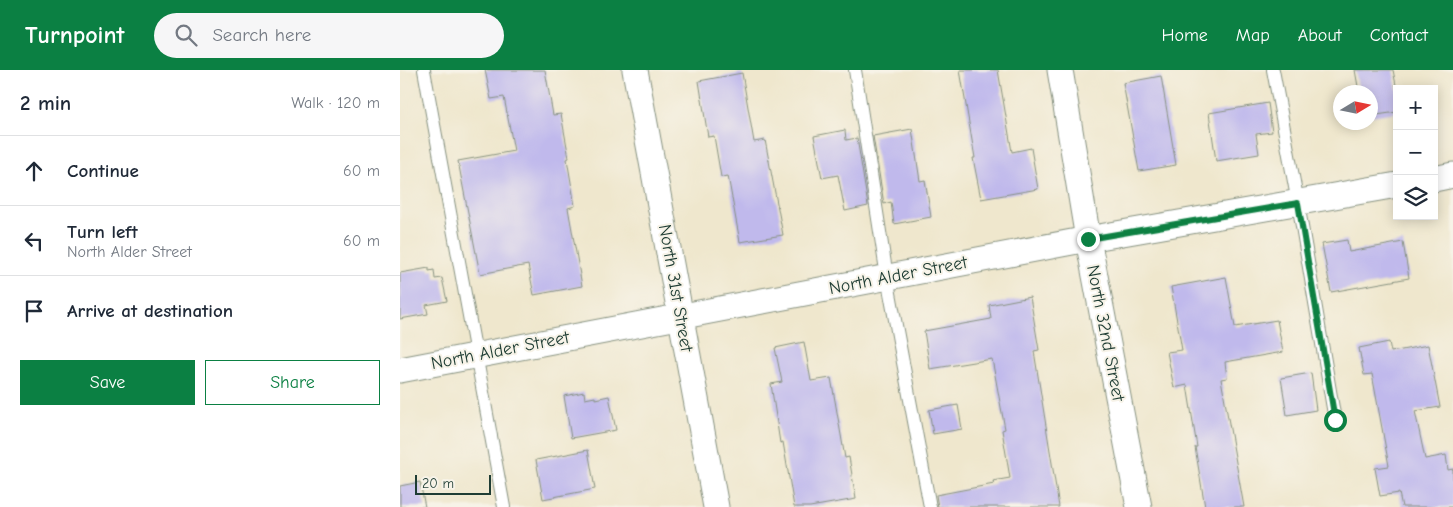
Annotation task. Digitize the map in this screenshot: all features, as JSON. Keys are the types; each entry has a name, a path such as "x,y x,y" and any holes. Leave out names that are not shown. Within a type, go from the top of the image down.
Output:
{"street":[{"name":"North 31st Street","path":"636,70 716,507"},
{"name":"North 32nd Street","path":"1060,70 1088,239 1139,507"},
{"path":"1438,178 1453,175"},
{"name":"North Alder Street","path":"400,370 1088,239 1393,186"}],"lane":[{"path":"424,70 504,507"},
{"path":"855,70 887,277 930,507"},
{"path":"1273,70 1335,420"}],"building":[{"path":"485,70 545,70 553,115 561,114 569,158 567,159 575,206 568,208 582,286 534,295 528,265 480,274 458,161 514,151 504,97 491,99"},
{"path":"960,70 998,70 1012,152 1031,148 1038,189 981,199"},
{"path":"1355,70 1393,70 1396,85 1393,85 1393,113 1378,115 1378,85 1358,85"},
{"path":"742,73 754,142 765,140 783,235 740,242 728,176 721,177 714,136 708,137 699,81"},
{"path":"1161,76 1176,165 1139,171 1123,83"},
{"path":"1268,103 1272,132 1256,134 1259,154 1216,161 1209,113"},
{"path":"912,129 920,181 925,180 931,217 894,224 891,202 884,204 873,136"},
{"path":"845,130 846,140 857,138 868,206 845,211 838,175 822,178 814,136"},
{"path":"1347,240 1349,252 1403,242 1409,278 1331,292 1322,244"},
{"path":"429,268 429,271 434,270 435,279 442,278 447,301 426,305 428,314 400,319 400,273"},
{"path":"1226,277 1235,327 1277,320 1283,352 1225,362 1227,378 1221,379 1244,507 1205,507 1187,385 1174,388 1167,352 1182,350 1171,287"},
{"path":"1030,297 1039,350 1034,351 1059,507 938,507 936,495 994,484 993,481 1010,478 1002,430 1005,429 992,359 930,369 924,331 991,319 989,305"},
{"path":"804,342 811,381 831,378 845,458 849,457 856,499 810,507 794,507 783,442 780,443 771,384 782,382 775,348"},
{"path":"1389,342 1391,352 1428,345 1440,407 1415,411 1425,459 1446,455 1448,470 1453,469 1453,507 1402,507 1399,493 1380,496 1375,468 1389,466 1372,374 1364,375 1359,348"},
{"path":"1311,373 1316,410 1287,415 1281,378"},
{"path":"584,392 585,399 609,396 616,430 571,438 564,396"},
{"path":"958,405 962,429 933,434 929,410"},
{"path":"588,450 595,489 543,499 536,460"},
{"path":"420,482 425,507 400,507 400,486"}],"route":[{"path":"1088,239 1298,203 1335,420"}]}
